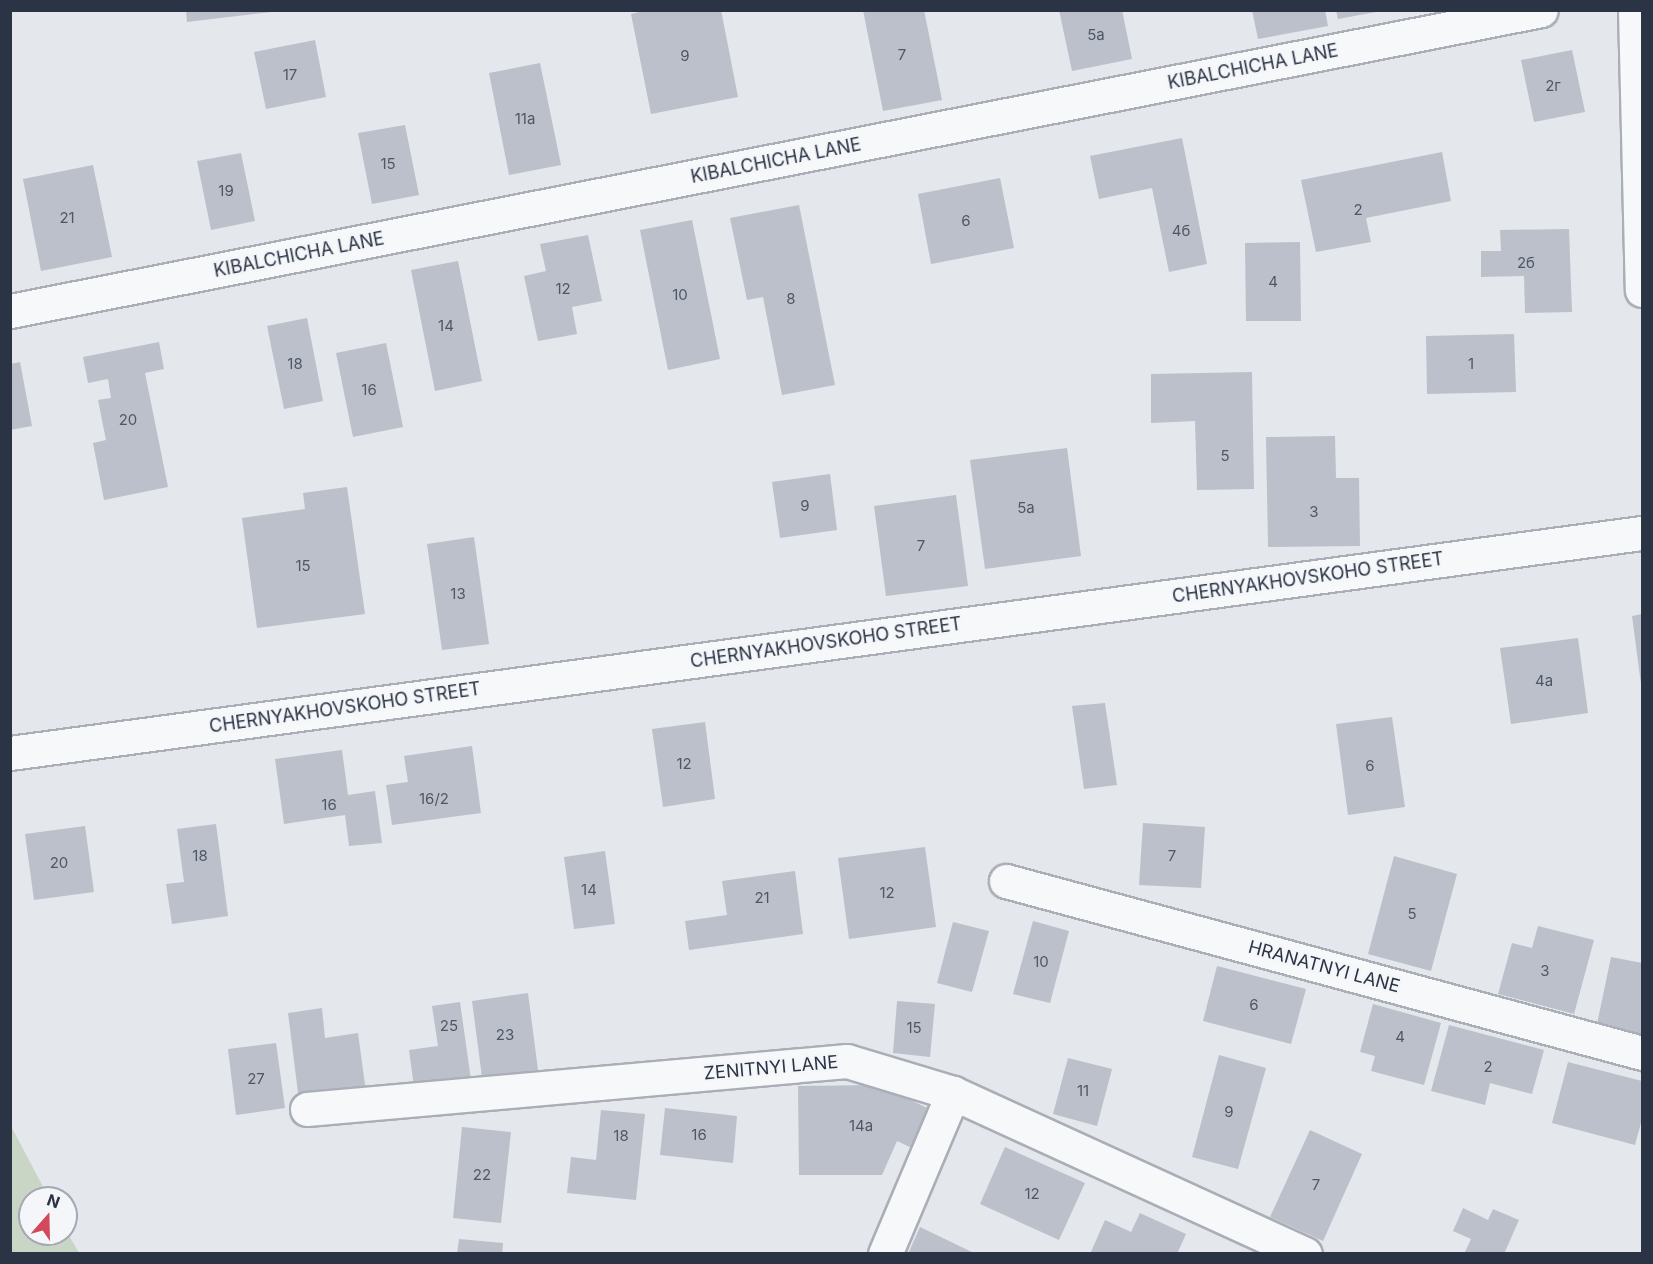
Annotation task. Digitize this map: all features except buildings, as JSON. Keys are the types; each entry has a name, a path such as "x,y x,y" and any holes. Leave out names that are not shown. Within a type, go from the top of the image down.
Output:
{"street":[{"name":"KIBALCHICHA LANE","path":"10,311 1541,10"},
{"path":"1635,10 1642,290"},
{"name":"CHERNYAKHOVSKOHO STREET","path":"10,753 1642,534"},
{"name":"HRANATNYI LANE","path":"1006,881 1642,1053"},
{"name":"ZENITNYI LANE","path":"307,1109 847,1061 953,1093 1305,1254"},
{"path":"885,1254 953,1093"}],"green space":[{"path":"11,1126 43,1186 18,1186 18,1246 75,1246 79,1253 11,1253"}]}
